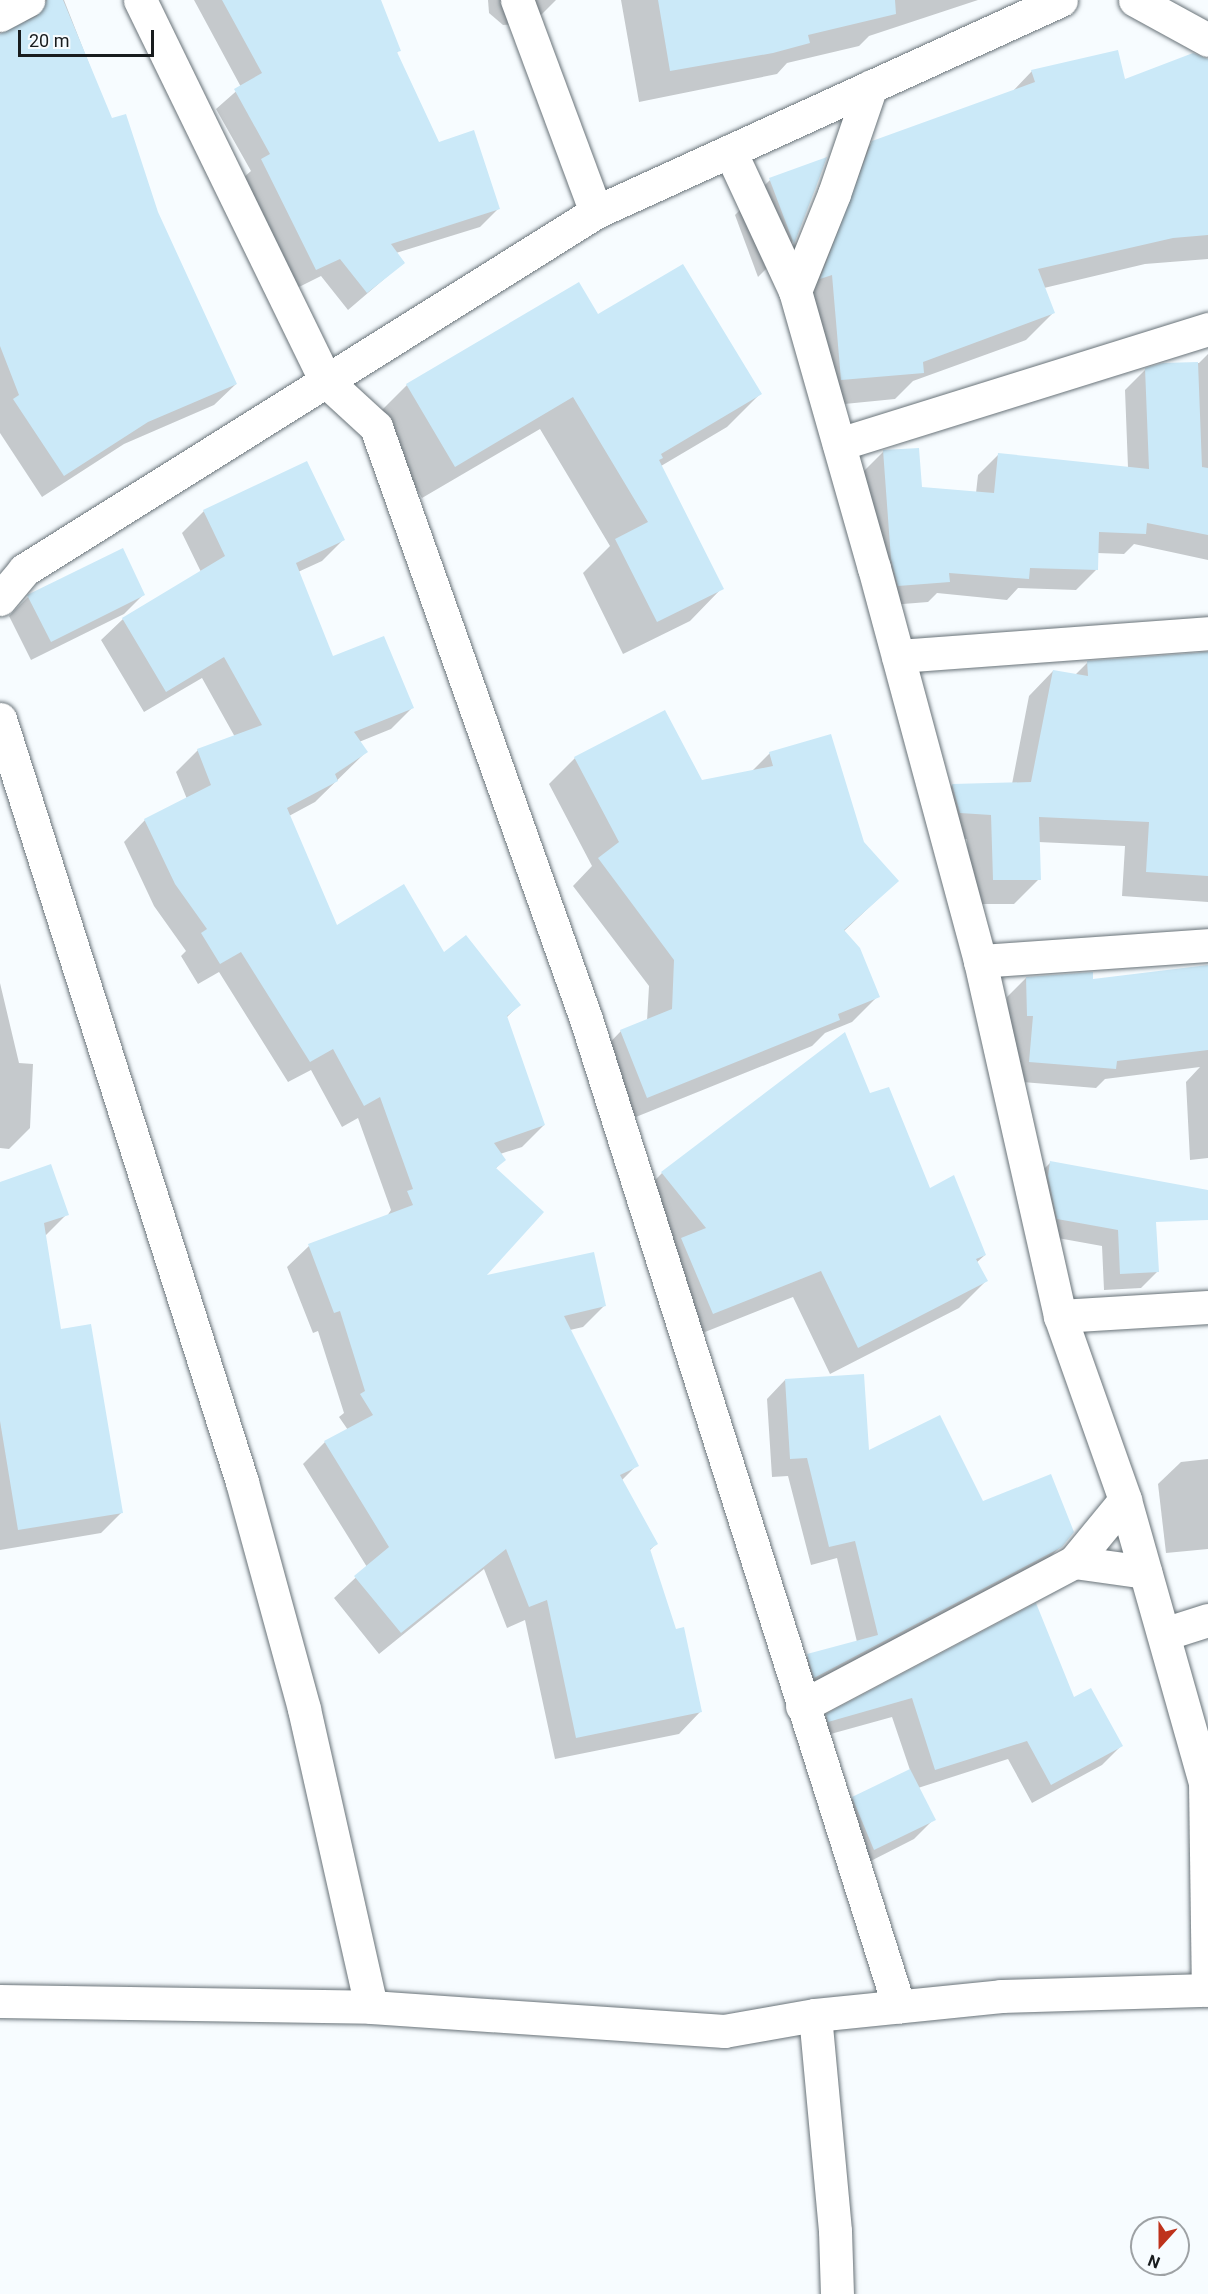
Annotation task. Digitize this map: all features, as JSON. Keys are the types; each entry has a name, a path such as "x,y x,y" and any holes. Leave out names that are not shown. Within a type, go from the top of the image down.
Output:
{"street":[{"path":"0,15 28,0"},
{"path":"140,0 326,381 376,427 586,1019 899,2007"},
{"path":"517,0 596,212"},
{"path":"0,598 24,570 596,212 1061,0"},
{"path":"1135,0 1208,40"},
{"path":"795,291 834,194 871,87"},
{"path":"0,2001 371,2007 724,2031 815,2015 1001,1996 1208,1990 1205,1782 1125,1500 1060,1316 980,962 898,656 795,291 730,151"},
{"path":"839,444 1208,329"},
{"path":"898,656 1208,633"},
{"path":"0,719 242,1482 304,1709 371,2007"},
{"path":"980,962 1208,945"},
{"path":"1060,1316 1208,1306"},
{"path":"802,1706 1074,1562 1125,1500"},
{"path":"1074,1562 1145,1572"},
{"path":"1164,1634 1208,1620"},
{"path":"815,2015 836,2231 837,2294"}],"building":[{"path":"47,0 63,0 112,118 126,114 158,212 237,384 148,422 64,476 13,399 19,395 0,346 0,34 37,16"},
{"path":"222,0 381,0 401,51 397,52 439,142 474,130 500,209 391,244 405,263 367,293 340,259 316,270 261,159 270,154 234,89 262,73"},
{"path":"658,0 895,0 896,14 808,35 810,43 773,53 670,71"},
{"path":"1118,50 1125,79 1193,53 1208,59 1208,235 1173,238 1038,269 1055,313 923,362 924,373 841,380 832,275 820,279 872,141 1035,82 1031,70"},
{"path":"827,157 816,187 794,244 769,178"},
{"path":"683,264 762,394 661,454 663,458 659,460 724,589 657,622 615,539 648,522 573,397 455,467 406,384 579,282 598,314"},
{"path":"1198,362 1202,467 1208,468 1208,535 1147,523 1146,534 1099,532 1098,570 1030,568 1029,579 949,573 950,582 898,586 891,559 883,450 919,448 922,487 994,493 998,453 1149,469 1145,368 1163,363"},
{"path":"307,461 345,540 296,563 333,656 384,636 414,708 354,732 368,752 335,774 338,781 287,808 337,925 404,884 444,952 466,935 521,1005 507,1016 545,1125 494,1143 506,1160 496,1168 544,1212 487,1275 594,1252 606,1306 564,1316 639,1466 620,1475 658,1544 650,1549 676,1629 684,1627 702,1712 576,1738 547,1600 529,1607 506,1549 401,1633 354,1576 389,1547 324,1441 373,1415 360,1394 365,1391 340,1311 334,1313 308,1244 413,1205 407,1191 413,1189 380,1097 364,1106 333,1049 310,1062 241,952 220,964 201,933 207,929 175,884 144,819 211,785 197,749 262,725 224,657 166,692 122,618 225,556 203,510"},
{"path":"123,548 145,595 51,642 27,595"},
{"path":"1208,652 1208,876 1146,872 1149,822 1039,817 1041,880 993,880 991,815 960,813 952,784 1031,782 1053,670 1088,676 1087,661"},
{"path":"665,710 702,780 773,766 769,752 831,734 864,842 899,881 844,930 860,948 880,997 838,1014 840,1020 647,1098 620,1030 672,1009 674,960 598,858 619,842 574,757"},
{"path":"1208,965 1208,1050 1117,1061 1116,1069 1029,1062 1033,1016 1027,1016 1026,977 1093,972 1093,979"},
{"path":"845,1032 870,1093 889,1087 930,1188 954,1175 986,1255 976,1259 988,1281 858,1348 821,1271 713,1314 681,1238 706,1228 661,1172"},
{"path":"1050,1161 1208,1190 1208,1220 1156,1222 1159,1272 1120,1274 1118,1230 1057,1219 1048,1176"},
{"path":"51,1164 69,1215 44,1223 61,1329 91,1324 123,1513 18,1530 0,1421 0,1182"},
{"path":"864,1374 869,1450 940,1415 983,1501 1051,1474 1074,1532 1062,1547 814,1678 807,1654 878,1635 855,1541 829,1547 807,1458 790,1459 785,1379"},
{"path":"1036,1603 1074,1697 1091,1688 1123,1746 1051,1785 1027,1741 935,1770 912,1698 828,1722 826,1714"},
{"path":"910,1769 936,1820 874,1850 852,1797"}]}
